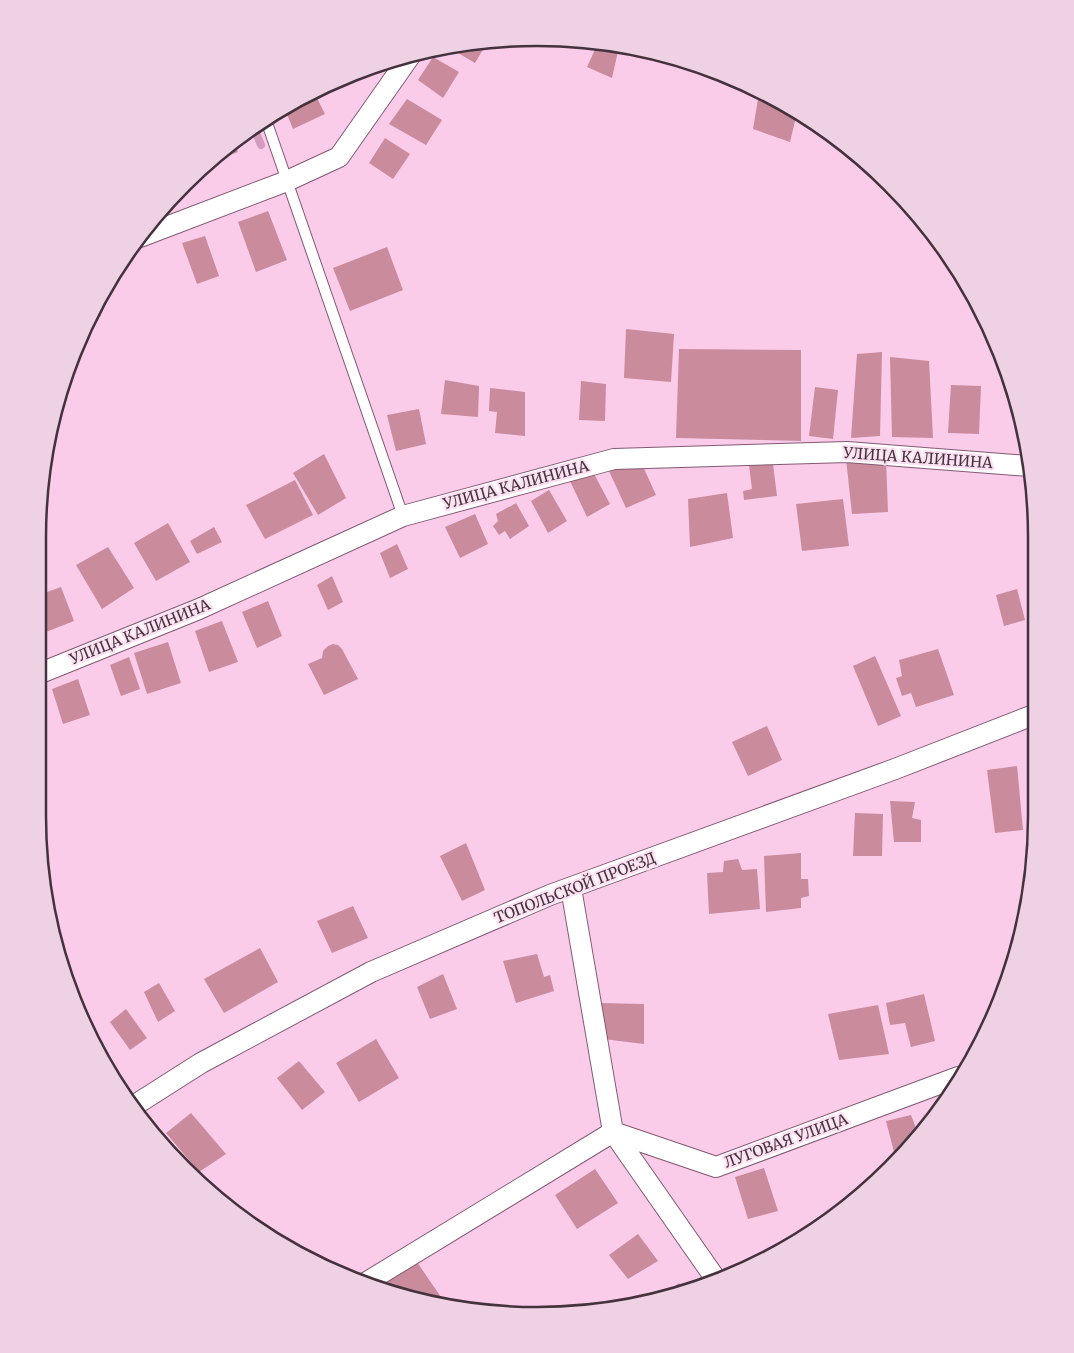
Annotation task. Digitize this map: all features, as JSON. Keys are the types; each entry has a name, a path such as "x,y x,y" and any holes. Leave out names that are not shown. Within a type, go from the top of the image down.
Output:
{"street":[{"path":"153,232 287,181 338,157 404,65"},
{"name":"УЛИЦА КАЛИНИНА","path":"46,671 199,609 403,516 614,459 847,452 1023,466"},
{"name":"ТОПОЛЬСКОЙ ПРОЕЗД","path":"139,1103 201,1063 371,972 550,895 895,769 1028,717"},
{"path":"571,888 613,1132 712,1274"},
{"name":"ЛУГОВАЯ УЛИЦА","path":"613,1132 716,1167 951,1080"},
{"path":"373,1278 613,1132"}],"lane":[{"path":"268,126 403,516"}],"building":[{"path":"483,49 475,63 458,53"},
{"path":"595,49 618,53 612,78 587,67"},
{"path":"434,58 459,72 443,98 418,80"},
{"path":"317,98 325,114 293,129 287,115"},
{"path":"407,99 442,120 426,145 389,124"},
{"path":"758,99 795,120 790,142 753,129"},
{"path":"385,138 410,154 393,179 369,163"},
{"path":"237,149 238,152 229,156"},
{"path":"268,211 287,260 256,272 238,222"},
{"path":"205,236 219,276 197,284 182,243"},
{"path":"387,247 403,290 350,311 333,268"},
{"path":"626,329 674,334 671,382 624,378"},
{"path":"679,349 801,350 801,441 676,438"},
{"path":"882,352 880,436 851,438 857,354"},
{"path":"890,357 929,361 933,438 892,437"},
{"path":"445,380 479,386 478,417 441,414"},
{"path":"581,381 606,384 605,421 579,420"},
{"path":"951,385 981,386 979,434 948,433"},
{"path":"815,387 838,390 833,439 809,436"},
{"path":"490,388 525,392 525,436 495,433 497,412 489,411"},
{"path":"419,409 426,444 396,451 387,415"},
{"path":"324,454 346,498 318,515 293,473"},
{"path":"846,459 886,459 888,512 852,514"},
{"path":"641,462 656,495 626,508 609,471"},
{"path":"773,464 777,496 744,500 743,491 752,489 749,465"},
{"path":"593,472 610,504 587,517 570,481"},
{"path":"295,480 313,515 265,539 246,505"},
{"path":"549,490 567,521 548,533 531,501"},
{"path":"727,493 733,538 690,547 688,499"},
{"path":"843,499 849,546 802,551 796,504"},
{"path":"516,503 529,526 510,539 505,531 499,535 493,526 498,521 496,514"},
{"path":"475,514 488,544 460,558 445,527"},
{"path":"168,523 190,562 156,581 134,543"},
{"path":"214,527 222,542 197,554 190,541"},
{"path":"397,544 408,569 390,578 380,553"},
{"path":"108,547 134,588 102,609 76,565"},
{"path":"332,576 343,602 328,610 317,585"},
{"path":"61,587 74,621 46,632 46,589 47,592"},
{"path":"1017,589 1025,620 1004,626 996,595"},
{"path":"268,601 282,636 257,648 242,612"},
{"path":"222,621 238,662 209,672 195,631"},
{"path":"168,642 181,683 147,694 134,653"},
{"path":"333,644 338,645 342,649 358,679 324,695 308,664 322,658 323,651"},
{"path":"938,649 954,695 916,707 911,693 902,696 896,678 902,676 899,660"},
{"path":"875,656 901,716 878,726 853,666"},
{"path":"129,657 140,689 121,696 110,665"},
{"path":"78,679 90,715 63,724 52,689"},
{"path":"767,726 782,760 748,776 732,742"},
{"path":"1017,766 1023,830 995,833 987,770"},
{"path":"890,801 915,802 912,818 921,820 921,842 894,842"},
{"path":"855,813 883,814 882,856 853,856"},
{"path":"466,843 485,890 462,901 440,856"},
{"path":"801,853 801,879 808,879 809,896 801,898 801,908 766,912 764,856"},
{"path":"738,859 742,870 757,869 760,909 709,914 707,873 723,872 724,861"},
{"path":"353,906 368,938 332,953 317,921"},
{"path":"260,948 278,982 224,1013 204,979"},
{"path":"537,954 544,977 550,975 554,991 516,1003 503,961"},
{"path":"443,974 457,1009 430,1019 417,987"},
{"path":"159,983 175,1011 158,1022 144,992"},
{"path":"924,994 935,1041 911,1047 905,1023 890,1025 886,1003"},
{"path":"600,1003 644,1004 644,1044 603,1039"},
{"path":"878,1005 889,1054 839,1060 828,1014"},
{"path":"126,1009 147,1038 130,1050 110,1022"},
{"path":"376,1039 399,1078 359,1102 336,1063"},
{"path":"299,1061 325,1092 302,1110 277,1078"},
{"path":"191,1113 226,1154 199,1172 166,1133"},
{"path":"911,1115 916,1128 894,1152 886,1121"},
{"path":"764,1168 778,1211 748,1219 735,1177"},
{"path":"595,1169 618,1203 577,1229 555,1195"},
{"path":"638,1234 658,1261 628,1279 609,1255"},
{"path":"417,1262 441,1297 390,1284 388,1281"}],"waterway":[{"path":"257,134 261,145"}]}
